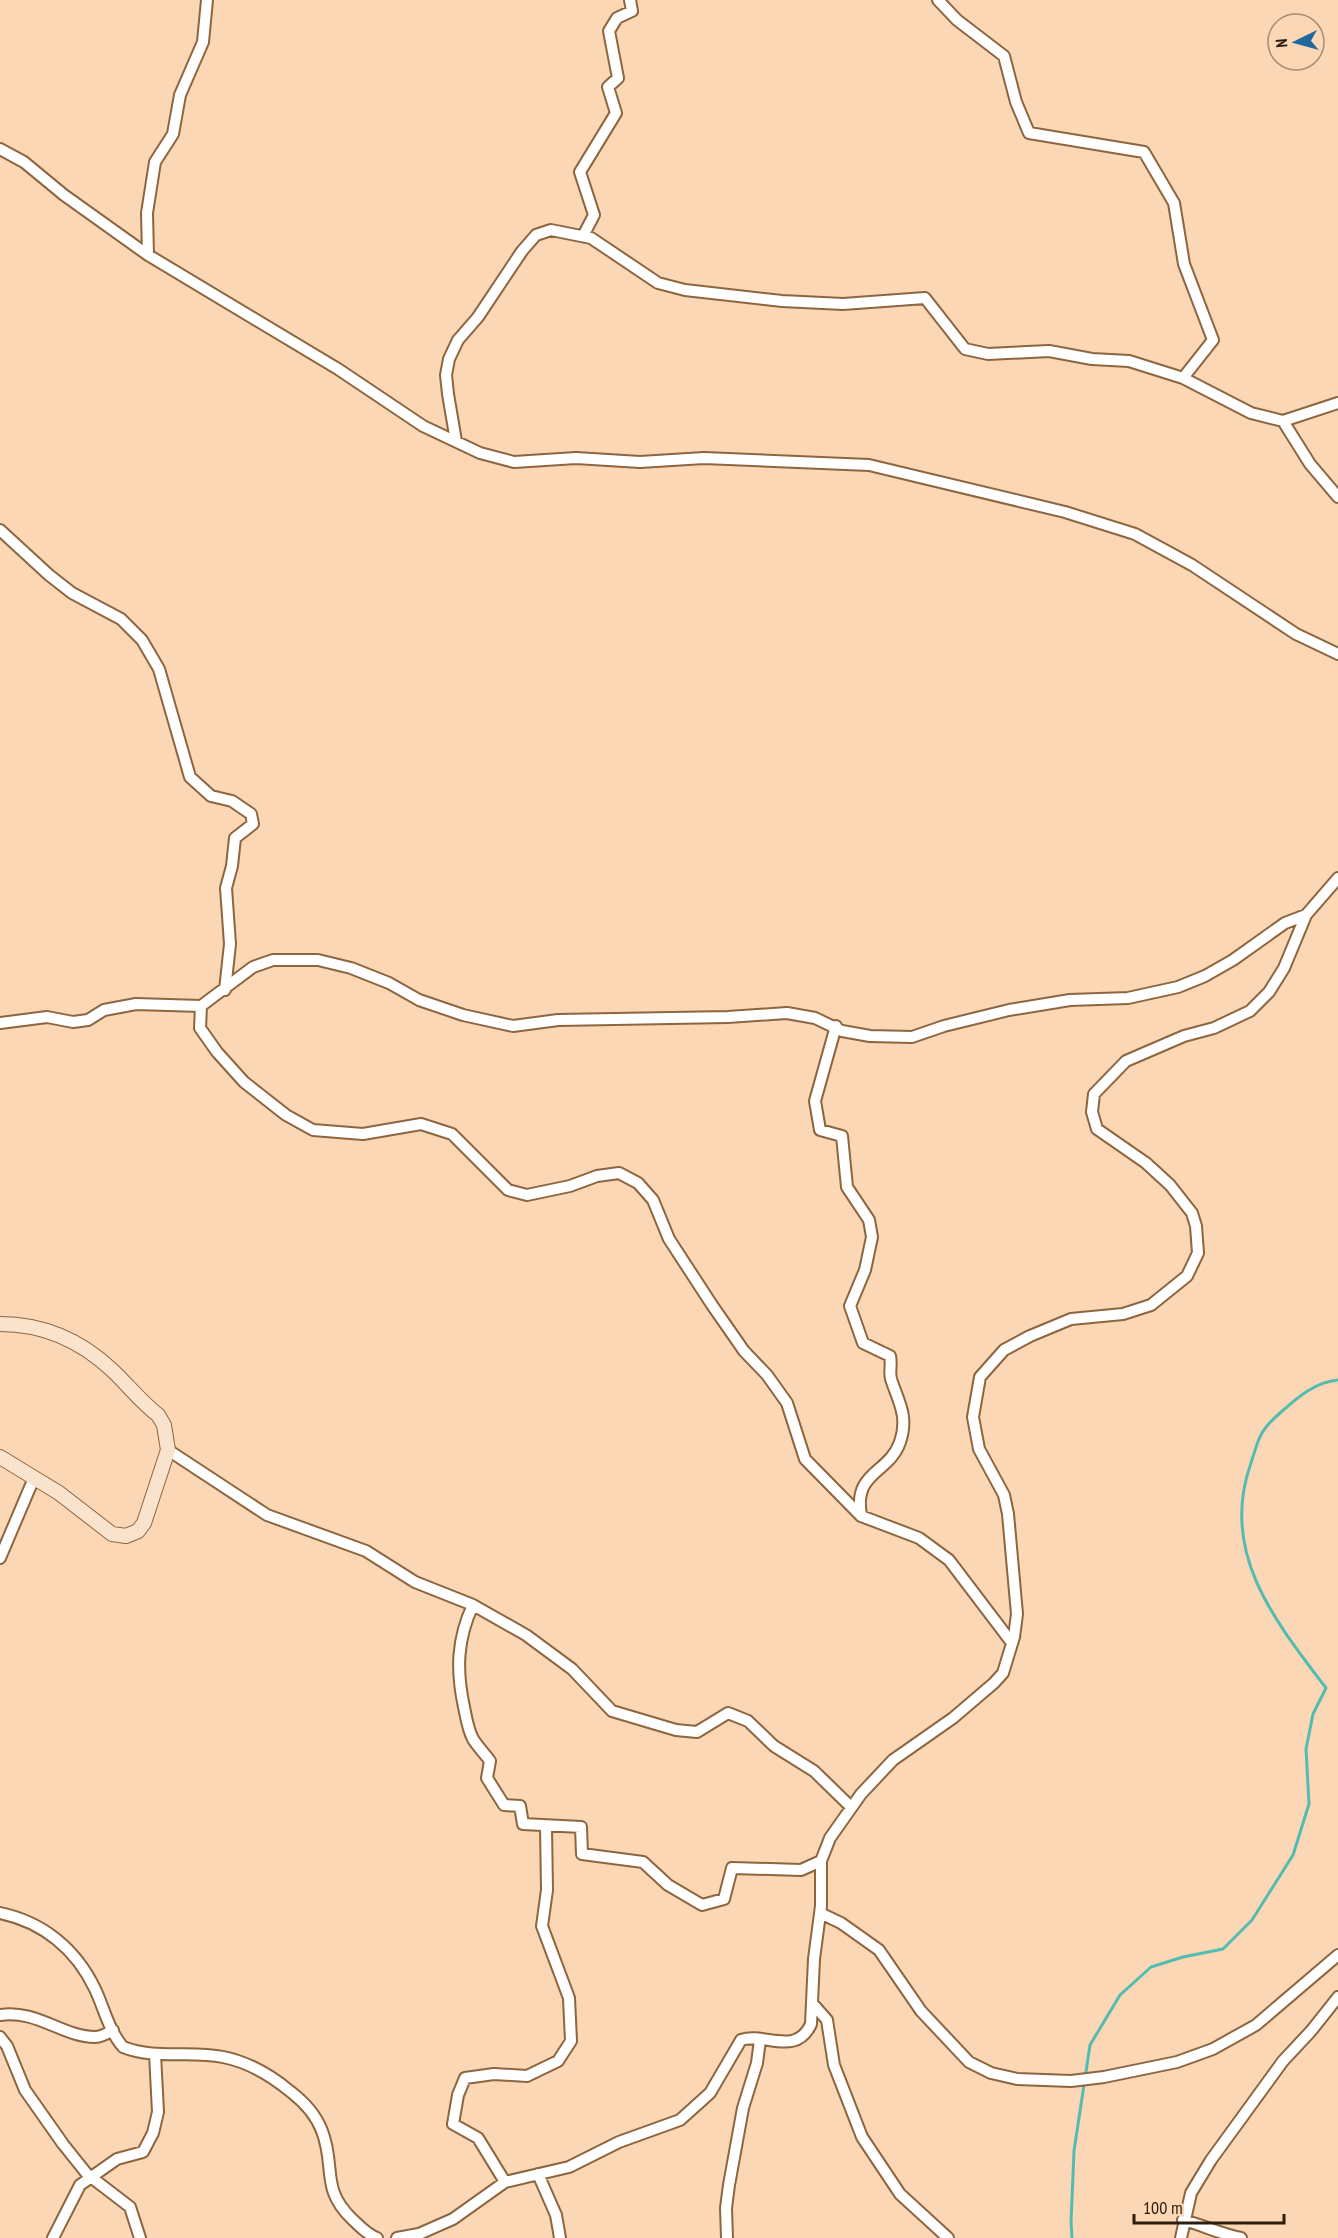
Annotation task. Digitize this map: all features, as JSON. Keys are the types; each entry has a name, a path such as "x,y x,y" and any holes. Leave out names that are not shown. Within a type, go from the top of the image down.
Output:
{"main road":[{"path":"0,1324 32,1325 60,1334 94,1354 158,1415 164,1425 168,1450 144,1523 138,1531 126,1536 107,1532 66,1498 0,1457"}],"street":[{"path":"148,255 147,213 155,162 173,134 180,95 203,42 207,0"},
{"path":"583,236 594,215 580,172 616,113 608,87 618,78 609,32 617,18 632,11 630,0"},
{"path":"938,0 957,20 1004,56 1016,102 1029,133 1144,152 1174,203 1184,264 1214,340 1182,378"},
{"path":"0,149 24,162 64,195 148,255 338,369 423,426 480,453 514,462 576,458 640,462 704,458 880,467 1065,512 1136,534 1192,565 1296,634 1338,654"},
{"path":"456,441 446,375 448,359 458,340 478,317 498,284 536,235 551,230 591,238 658,283 685,290 782,301 843,304 925,298 966,349 988,354 1049,351 1092,359 1130,361 1182,378 1251,413 1283,421 1338,403"},
{"path":"1283,421 1310,465 1338,497"},
{"path":"0,530 72,593 121,619 142,640 159,669 190,777 211,796 232,801 251,814 253,824 235,838 232,866 226,888 230,944 225,990"},
{"path":"397,2238 418,2234 453,2219 505,2182 569,2167 619,2142 680,2120 710,2092 741,2040 785,2043 797,2039 811,2024 820,1913 821,1861 830,1838 851,1807 892,1760 953,1718 994,1683 1003,1673 1012,1643 1017,1614 1008,1514 1004,1495 979,1449 973,1417 980,1377 1004,1350 1030,1336 1071,1319 1140,1310 1151,1305 1187,1276 1198,1253 1196,1226 1192,1213 1170,1185 1146,1163 1097,1129 1092,1112 1092,1098 1098,1088 1126,1061 1184,1036 1215,1028 1250,1011 1269,992 1284,968 1306,915 1338,878"},
{"path":"0,1023 47,1017 73,1022 88,1020 104,1010 136,1004 201,1006 253,967 273,960 318,960 351,968 389,983 419,1000 463,1016 513,1026 558,1020 728,1017 787,1013 815,1018 836,1026 842,1031 870,1036 912,1037 944,1026 1009,1010 1071,1000 1128,998 1178,987 1205,976 1233,960 1285,923 1306,915"},
{"path":"201,1006 200,1028 217,1052 244,1082 286,1115 313,1131 363,1134 421,1124 452,1134 508,1190 527,1195 570,1186 597,1176 619,1173 638,1183 653,1200 669,1239 712,1305 744,1351 767,1375 787,1403 805,1459 861,1516 920,1538 950,1560 1012,1643"},
{"path":"836,1026 815,1101 820,1130 842,1136 847,1187 869,1220 872,1237 865,1270 850,1306 863,1343 890,1356 891,1377 902,1404 901,1440 891,1457 862,1486 858,1502 861,1516"},
{"path":"168,1450 267,1515 366,1551 415,1582 473,1605 526,1635 572,1669 612,1711 676,1730 697,1732 728,1713 748,1721 774,1746 814,1771 851,1807"},
{"path":"0,1558 34,1478"},
{"path":"473,1605 463,1626 458,1656 459,1683 472,1737 490,1761 487,1778 504,1805 520,1806 523,1824 526,1826 581,1827 582,1854 643,1862 668,1885 702,1905 724,1899 732,1868 801,1870 821,1861"},
{"path":"505,2182 478,2138 453,2124 458,2095 465,2078 494,2074 527,2076 558,2061 571,2041 569,1998 542,1926 547,1890 546,1827"},
{"path":"0,1913 35,1925 75,1954 123,2047 155,2054 222,2056 249,2065 291,2092 308,2107 319,2124 327,2148 330,2184 339,2206 365,2231 377,2238"},
{"path":"820,1913 841,1923 879,1950 921,2011 969,2062 991,2073 1017,2079 1071,2081 1104,2077 1177,2062 1213,2049 1256,2025 1338,1955"},
{"path":"1181,2238 1183,2220 1191,2193 1211,2160 1283,2061 1338,1997"},
{"path":"812,2003 827,2020 834,2065 862,2137 900,2194 948,2238"},
{"path":"0,2015 29,2015 81,2034 97,2037 113,2030"},
{"path":"0,2037 7,2046 25,2090 63,2144 90,2176 130,2207 140,2238"},
{"path":"727,2238 726,2208 729,2185 739,2143 743,2108 757,2063 760,2040"},
{"path":"53,2238 80,2184 124,2155 143,2152 153,2133 158,2112 155,2054"},
{"path":"538,2174 556,2215 561,2238"},
{"path":"1183,2220 1221,2234 1240,2238"}],"waterway":[{"path":"1072,2238 1074,2151 1090,2045 1120,1995 1151,1967 1183,1957 1223,1949 1252,1920 1293,1855 1309,1804 1306,1749 1313,1714 1326,1688 1289,1638 1258,1585 1248,1558 1242,1529 1243,1498 1255,1449 1267,1426 1307,1391 1338,1380"}]}
